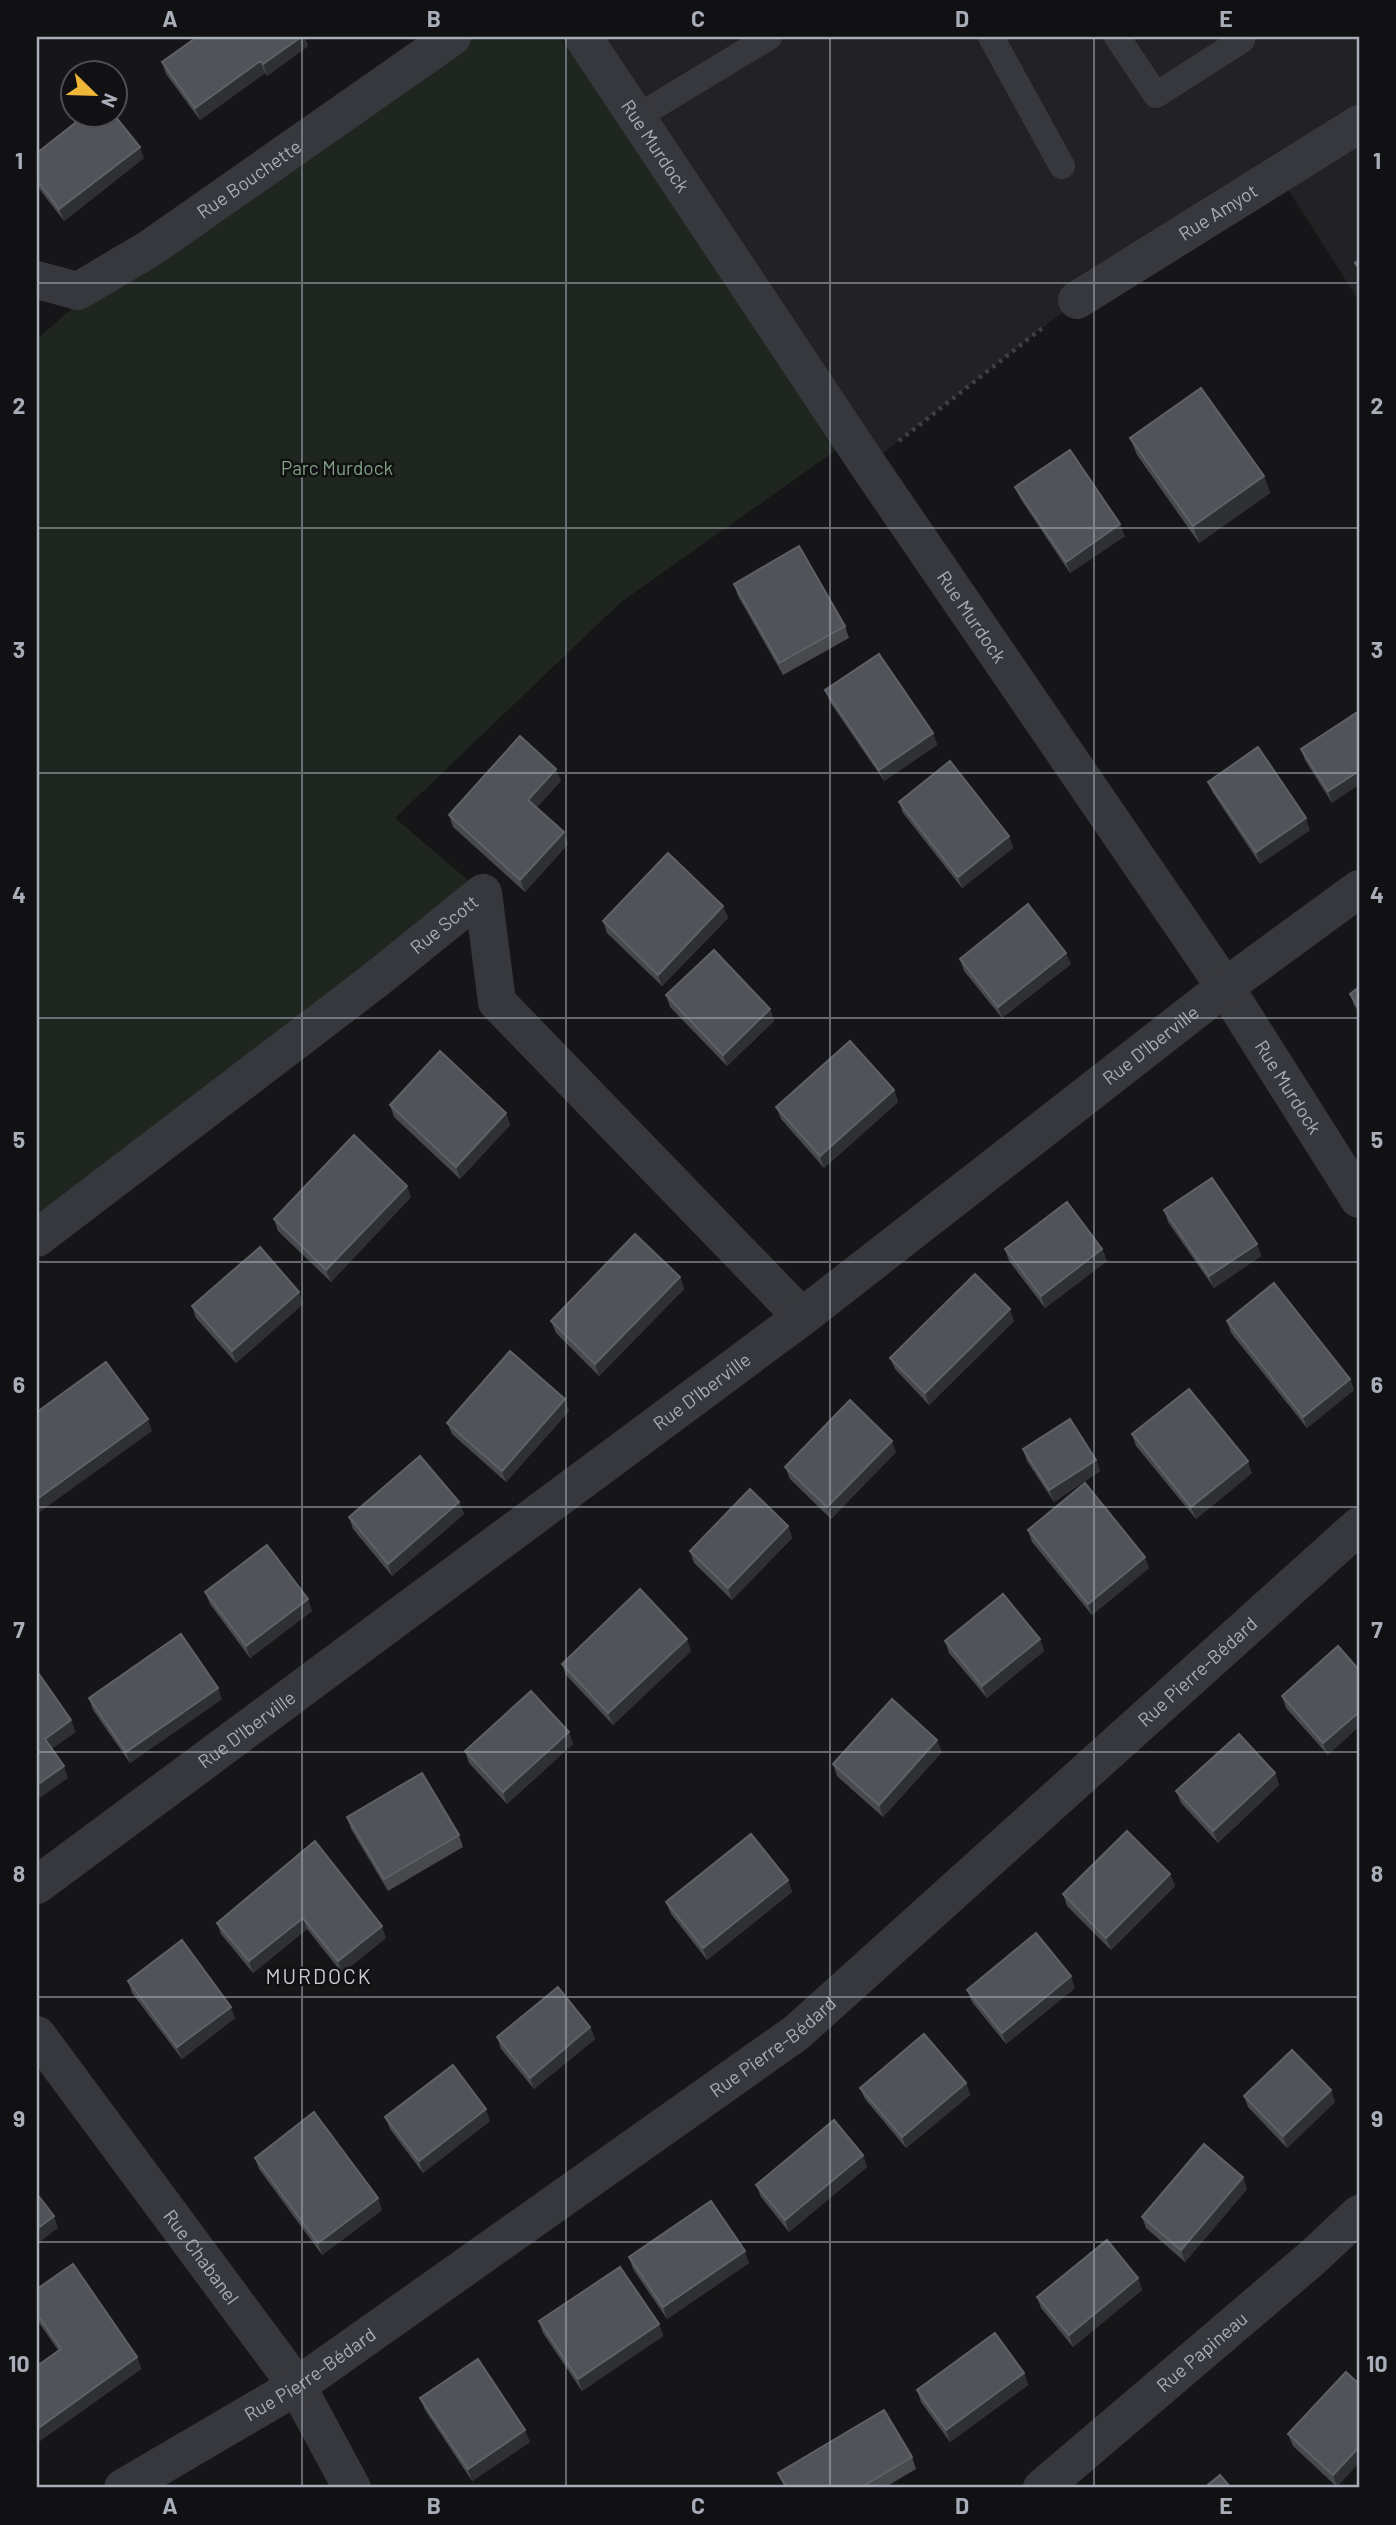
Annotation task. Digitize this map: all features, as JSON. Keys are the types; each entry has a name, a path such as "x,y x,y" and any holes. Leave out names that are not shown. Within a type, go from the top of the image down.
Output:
{"street":[{"name":"Rue Bouchette","path":"37,280 78,291 149,250 452,37"},
{"name":"Rue Murdock","path":"583,37 869,465 1225,987 1359,1199"},
{"name":"Rue Amyot","path":"1077,300 1359,124"},
{"name":"Rue D'Iberville","path":"37,1885 802,1317 1225,987 1359,889"},
{"name":"Rue Scott","path":"37,1238 374,981 483,893 497,1002 802,1317"},
{"name":"Rue Pierre-Bédard","path":"123,2488 297,2386 796,2033 1359,1526"},
{"name":"Rue Chabanel","path":"37,2035 297,2386 352,2488"},
{"name":"Rue Papineau","path":"1042,2488 1312,2258 1359,2214"}],"lane":[{"path":"637,117 769,37"},
{"path":"991,37 1062,166"},
{"path":"1117,37 1156,95 1242,40"}],"path":[{"path":"869,465 1077,300"}],"shaded area":[{"path":"583,37 1359,37 1359,301 1279,175 1077,301 868,465"}],"green space":[{"name":"Parc Murdock","path":"447,37 560,37 849,441 621,602 395,818 483,893 37,1253 37,339 156,236"}],"building":[{"path":"197,37 301,37 263,64 260,61 195,108 162,62"},
{"path":"66,130 126,130 140,147 59,209 37,180 37,153"},
{"path":"1201,388 1264,476 1193,526 1130,438"},
{"path":"1070,450 1120,524 1066,562 1015,487"},
{"path":"799,546 845,626 779,663 734,584"},
{"path":"879,654 933,733 879,770 825,690"},
{"path":"1359,711 1359,771 1328,791 1301,749"},
{"path":"520,736 556,769 528,800 564,832 520,880 449,815"},
{"path":"1258,747 1306,818 1256,852 1208,782"},
{"path":"950,761 1009,836 958,877 899,802"},
{"path":"668,853 723,906 658,975 603,921"},
{"path":"1028,904 1066,953 998,1007 960,959"},
{"path":"714,950 770,1009 723,1055 666,995"},
{"path":"1359,987 1359,1008 1350,994"},
{"path":"850,1041 894,1090 820,1156 776,1107"},
{"path":"440,1051 506,1113 456,1167 390,1105"},
{"path":"354,1135 407,1186 326,1270 274,1219"},
{"path":"1212,1178 1257,1244 1209,1276 1164,1210"},
{"path":"1067,1202 1102,1249 1041,1296 1005,1249"},
{"path":"635,1234 680,1277 595,1364 551,1321"},
{"path":"260,1247 299,1292 232,1351 192,1306"},
{"path":"975,1274 1010,1309 925,1393 890,1358"},
{"path":"1274,1283 1350,1379 1303,1417 1227,1321"},
{"path":"510,1351 565,1399 502,1471 447,1423"},
{"path":"106,1362 148,1419 37,1499 37,1412"},
{"path":"1189,1389 1248,1461 1191,1507 1132,1434"},
{"path":"850,1400 892,1441 827,1507 785,1467"},
{"path":"1070,1419 1096,1460 1049,1490 1023,1449"},
{"path":"420,1456 459,1502 388,1564 349,1517"},
{"path":"1085,1483 1145,1557 1088,1604 1028,1530"},
{"path":"750,1489 788,1526 728,1588 690,1551"},
{"path":"267,1545 308,1599 246,1646 205,1592"},
{"path":"640,1589 687,1639 608,1713 562,1664"},
{"path":"1003,1594 1040,1639 982,1686 945,1641"},
{"path":"181,1634 218,1688 126,1752 89,1698"},
{"path":"1338,1646 1359,1670 1359,1712 1323,1743 1282,1696"},
{"path":"39,1674 71,1720 45,1739 64,1766 37,1785 37,1676"},
{"path":"531,1691 569,1732 503,1792 465,1751"},
{"path":"892,1699 937,1740 879,1805 833,1764"},
{"path":"1239,1734 1275,1773 1213,1831 1176,1791"},
{"path":"422,1773 459,1835 384,1879 347,1817"},
{"path":"1127,1831 1170,1874 1106,1938 1063,1894"},
{"path":"751,1834 788,1880 703,1948 666,1902"},
{"path":"315,1841 382,1926 338,1961 303,1918 249,1961 217,1923"},
{"path":"1036,1933 1071,1976 1002,2033 967,1990"},
{"path":"182,1940 231,2007 177,2047 128,1981"},
{"path":"558,1987 590,2027 530,2078 497,2037"},
{"path":"924,2034 966,2083 902,2137 860,2088"},
{"path":"1292,2050 1331,2090 1283,2136 1244,2096"},
{"path":"453,2065 486,2109 419,2161 385,2117"},
{"path":"314,2112 378,2198 318,2243 255,2158"},
{"path":"834,2120 863,2155 785,2220 756,2185"},
{"path":"1204,2144 1243,2177 1181,2250 1142,2217"},
{"path":"37,2194 54,2216 37,2229"},
{"path":"711,2201 745,2251 663,2307 629,2257"},
{"path":"1107,2240 1138,2278 1069,2335 1037,2297"},
{"path":"73,2264 137,2357 37,2429 37,2366 61,2349 37,2314 37,2289"},
{"path":"620,2267 659,2324 578,2379 539,2321"},
{"path":"995,2333 1024,2373 946,2430 917,2390"},
{"path":"478,2359 525,2430 468,2469 420,2398"},
{"path":"1346,2372 1359,2384 1359,2447 1333,2475 1288,2434"},
{"path":"884,2410 912,2457 860,2488 787,2488 778,2473"},
{"path":"1220,2475 1231,2488 1204,2488"}],"district":[{"name":"MURDOCK","path":"319,1977"}]}
